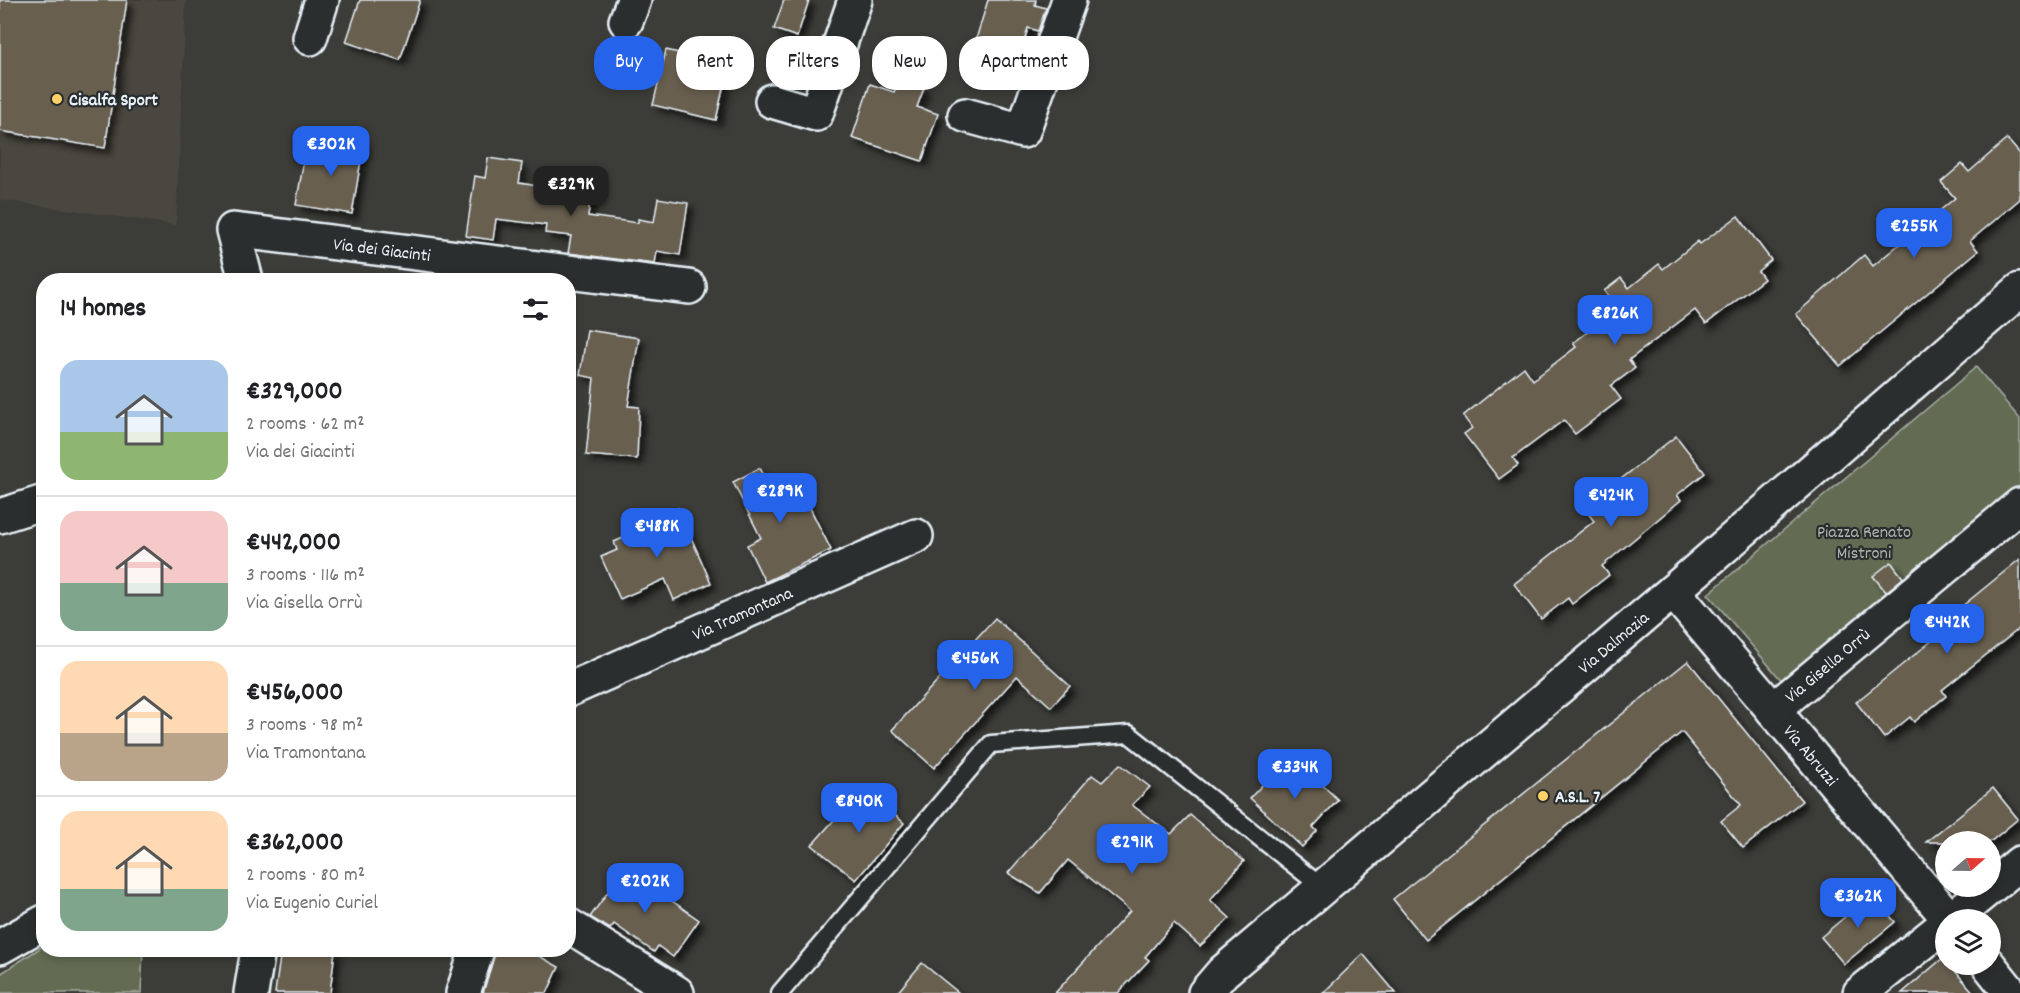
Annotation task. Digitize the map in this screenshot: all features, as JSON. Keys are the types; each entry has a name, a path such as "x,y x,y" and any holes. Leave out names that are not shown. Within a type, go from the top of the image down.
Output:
{"street":[{"path":"310,38 322,0"},
{"path":"772,101 816,114 855,0"},
{"path":"964,116 1023,131 1069,0"},
{"name":"Via dei Giacinti","path":"244,273 233,230 689,287"},
{"name":"Via Dalmazia","path":"1205,993 1223,972 1673,591 2020,290"},
{"path":"0,516 36,505"},
{"name":"Via Gisella Orrù","path":"1773,710 2020,505"},
{"name":"Via Tramontana","path":"576,686 916,536"},
{"name":"Via Abruzzi","path":"1673,591 1941,909"},
{"path":"1964,909 2020,863"},
{"path":"0,947 36,927"},
{"path":"576,930 676,993"},
{"path":"1860,993 1935,933"},
{"path":"251,993 257,957"},
{"path":"463,993 475,957"},
{"path":"1997,975 2012,993"}],"lane":[{"path":"780,993 991,744 1129,734 1323,888"}],"shaded area":[{"path":"0,0 186,0 176,225 0,200"}],"green space":[{"name":"Piazza Renato Mistroni","path":"1976,367 2020,419 2020,490 1787,687 1708,594"},
{"path":"36,951 36,957 143,957 141,993 0,993 0,974"}],"building":[{"path":"0,0 127,0 105,148 0,131"},
{"path":"360,0 420,0 400,60 346,42"},
{"path":"784,0 809,0 797,36 774,29"},
{"path":"988,0 1036,0 1035,5 1046,8 1038,31 1028,28 1026,36 977,36"},
{"path":"666,50 676,52 676,90 723,90 716,120 653,105 657,90 664,90"},
{"path":"870,84 872,90 894,92 895,90 923,90 917,107 938,114 922,161 852,138"},
{"path":"333,136 364,142 352,214 296,205 306,148 330,152"},
{"path":"2007,139 2020,154 2020,199 1970,241 1978,251 1840,366 1796,314 1864,255 1873,266 1955,198 1941,182 1962,164 1969,172"},
{"path":"488,158 522,163 519,183 591,194 588,216 638,223 638,219 654,222 658,198 688,203 680,255 657,251 655,264 568,253 571,236 545,233 546,225 496,219 493,240 466,236 475,176 485,178"},
{"path":"1738,216 1771,260 1758,271 1764,279 1706,324 1695,310 1629,360 1635,368 1611,386 1621,399 1575,434 1564,420 1513,458 1518,465 1499,479 1464,434 1472,428 1463,416 1524,367 1533,380 1576,347 1573,343 1618,309 1604,291 1621,278 1629,288 1659,264 1663,269 1698,241 1700,244"},
{"path":"587,330 639,338 628,406 639,407 637,459 586,455 594,378 580,375"},
{"path":"1676,436 1705,473 1677,495 1681,500 1602,566 1609,575 1572,604 1568,598 1541,619 1514,584 1594,521 1584,508"},
{"path":"760,468 769,486 793,474 831,550 765,582 747,545 761,538 733,482"},
{"path":"678,508 711,583 674,600 665,579 620,599 601,557 617,550 614,542 655,524 653,519"},
{"path":"2020,559 2020,628 1942,690 1946,696 1914,722 1910,717 1884,738 1856,702 1939,635 1934,629"},
{"path":"1891,562 1903,578 1886,592 1873,576"},
{"path":"995,618 1070,686 1051,707 1017,676 934,768 892,730"},
{"path":"1688,661 1802,801 1743,848 1721,821 1741,805 1682,732 1426,940 1393,899"},
{"path":"1291,754 1338,800 1313,827 1317,831 1302,847 1250,798"},
{"path":"1120,764 1150,787 1132,805 1171,834 1190,815 1244,861 1210,900 1230,918 1200,946 1174,923 1145,957 1149,960 1118,993 1055,993 1130,911 1068,860 1040,893 1008,873 1092,775 1102,782"},
{"path":"863,787 904,823 856,880 812,845"},
{"path":"1993,788 2018,819 2001,833 2001,831 1940,831"},
{"path":"1935,835 1935,842 1926,842"},
{"path":"625,868 699,920 673,957 658,946 654,952 614,924 610,929 590,917"},
{"path":"1872,894 1895,922 1844,964 1821,937"},
{"path":"1363,954 1396,993 1323,993"},
{"path":"280,957 334,957 330,993 275,993"},
{"path":"494,957 541,957 559,967 547,993 483,993"},
{"path":"922,963 959,993 897,993"},
{"path":"1935,965 1935,975 1958,975 1974,993 1902,993"}],"place":[{"name":"Cisalfa Sport","path":"57,99"},
{"name":"A.S.L. 7","path":"1543,796"}]}
